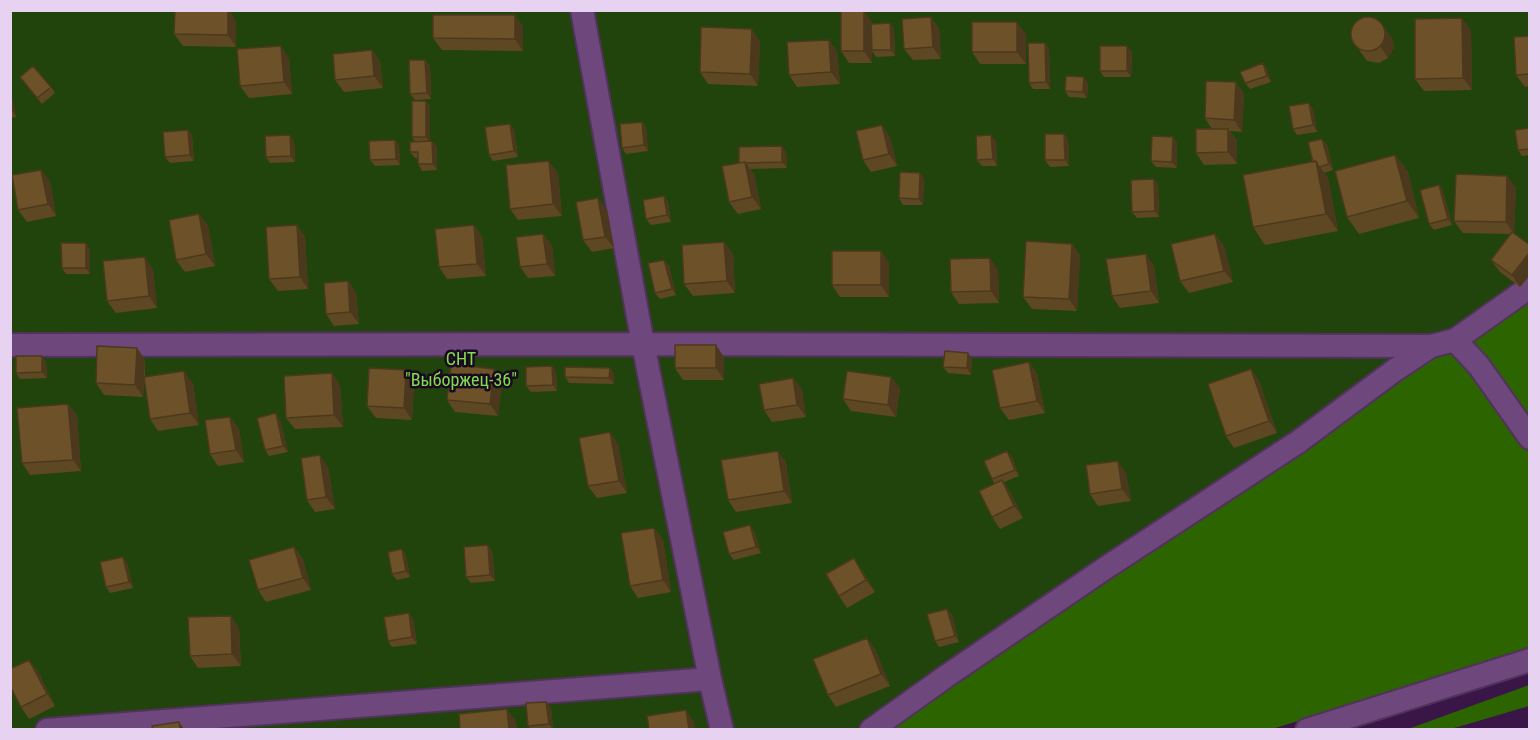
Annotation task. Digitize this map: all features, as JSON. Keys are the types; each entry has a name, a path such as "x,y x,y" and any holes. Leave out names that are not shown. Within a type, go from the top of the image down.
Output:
{"street":[{"path":"563,10 596,10"},
{"path":"582,11 642,344 722,729"},
{"path":"10,345 1431,346 1455,340 1530,287"},
{"path":"1455,340 1479,366 1530,438"},
{"path":"871,729 1087,581 1298,442 1431,346"},
{"path":"1307,729 1530,660"},
{"path":"47,729 710,679"}],"green space":[{"name":"СНТ \"Выборжец-36\"","path":"10,11 1529,11 1529,288 870,729 11,729"},
{"path":"1529,288 1529,647 1497,660 1272,729 870,730"},
{"path":"1529,685 1529,706 1451,729 1408,729"}],"building":[{"path":"175,10 228,10 228,35 174,34"},
{"path":"841,10 864,10 864,51 841,51"},
{"path":"433,15 515,15 515,39 433,38"},
{"path":"931,17 933,47 904,49 902,19"},
{"path":"1368,17 1380,22 1385,34 1380,46 1368,51 1356,46 1351,34 1356,22"},
{"path":"1462,18 1463,78 1415,79 1415,19"},
{"path":"972,22 1017,22 1017,52 972,52"},
{"path":"890,23 891,50 872,50 871,24"},
{"path":"701,27 752,29 750,74 700,72"},
{"path":"1530,36 1530,74 1516,75 1514,37"},
{"path":"829,40 831,72 789,75 787,42"},
{"path":"1028,43 1045,43 1046,82 1029,83"},
{"path":"281,46 284,82 240,86 237,49"},
{"path":"1100,46 1127,46 1127,71 1100,71"},
{"path":"372,50 374,76 335,80 333,54"},
{"path":"409,60 425,60 427,93 410,94"},
{"path":"1263,63 1267,76 1245,83 1240,72"},
{"path":"33,66 51,87 37,98 20,77"},
{"path":"1066,76 1084,77 1083,92 1065,91"},
{"path":"1206,81 1236,82 1234,120 1205,118"},
{"path":"412,101 426,101 426,137 412,137"},
{"path":"1309,103 1313,125 1293,129 1289,106"},
{"path":"642,122 644,145 622,148 620,124"},
{"path":"510,124 514,151 489,155 485,127"},
{"path":"882,125 889,154 863,160 856,131"},
{"path":"1530,128 1530,149 1518,150 1515,130"},
{"path":"1196,129 1228,129 1228,152 1196,153"},
{"path":"188,130 190,155 165,157 163,132"},
{"path":"1045,134 1064,134 1065,160 1045,160"},
{"path":"290,135 291,156 266,157 265,136"},
{"path":"991,135 993,159 977,160 976,136"},
{"path":"1152,136 1173,137 1172,162 1151,161"},
{"path":"1322,139 1329,164 1319,167 1316,161 1313,162 1308,142"},
{"path":"395,140 396,159 370,160 369,141"},
{"path":"432,141 433,164 418,164 418,152 410,152 410,142"},
{"path":"782,146 782,162 739,163 739,147"},
{"path":"1395,155 1407,201 1347,217 1335,171"},
{"path":"549,161 553,204 510,209 506,165"},
{"path":"1316,161 1326,214 1253,227 1243,175"},
{"path":"745,162 752,197 729,202 722,166"},
{"path":"41,170 48,204 18,210 12,175"},
{"path":"900,172 920,173 919,199 899,198"},
{"path":"1456,174 1507,176 1506,222 1454,221"},
{"path":"1154,179 1155,211 1132,212 1131,180"},
{"path":"1439,185 1448,219 1429,224 1420,190"},
{"path":"664,196 667,215 646,219 643,200"},
{"path":"598,198 605,237 583,240 576,202"},
{"path":"199,214 206,254 176,260 169,220"},
{"path":"297,225 300,277 269,279 266,227"},
{"path":"474,225 477,264 439,267 435,229"},
{"path":"1512,232 1530,245 1530,252 1512,275 1491,260"},
{"path":"543,234 547,264 520,267 516,237"},
{"path":"1215,234 1224,271 1180,281 1171,244"},
{"path":"1026,241 1072,244 1069,299 1023,297"},
{"path":"724,242 727,281 684,284 682,245"},
{"path":"61,243 86,243 86,268 62,268"},
{"path":"832,251 881,251 881,285 832,285"},
{"path":"1146,254 1151,291 1112,296 1106,259"},
{"path":"145,257 149,296 107,301 103,261"},
{"path":"990,258 991,291 951,292 950,259"},
{"path":"664,260 672,289 655,293 648,263"},
{"path":"348,281 350,312 326,314 324,283"},
{"path":"675,345 716,345 716,368 675,368"},
{"path":"97,346 137,348 135,385 96,383"},
{"path":"945,351 968,353 967,368 943,367"},
{"path":"16,356 42,356 42,372 16,373"},
{"path":"1029,362 1037,401 1000,408 992,370"},
{"path":"451,364 494,369 490,404 447,400"},
{"path":"552,366 553,385 526,386 526,367"},
{"path":"565,367 610,368 609,378 565,377"},
{"path":"369,368 406,370 404,408 367,406"},
{"path":"1251,369 1269,421 1226,436 1208,384"},
{"path":"184,371 190,413 150,419 144,377"},
{"path":"847,371 891,377 888,405 843,399"},
{"path":"332,373 334,415 286,418 284,376"},
{"path":"793,378 797,405 764,410 759,384"},
{"path":"68,404 73,460 22,463 17,408"},
{"path":"276,413 283,446 265,450 257,418"},
{"path":"230,417 236,450 210,454 205,420"},
{"path":"610,432 619,481 588,486 579,438"},
{"path":"778,451 784,491 728,500 721,460"},
{"path":"1007,451 1015,470 992,479 984,461"},
{"path":"320,455 326,497 307,500 301,458"},
{"path":"1118,461 1122,489 1090,494 1086,465"},
{"path":"1002,480 1014,506 992,517 979,491"},
{"path":"750,525 756,547 729,554 723,532"},
{"path":"654,528 663,580 630,586 621,533"},
{"path":"488,545 490,575 466,577 464,547"},
{"path":"294,547 303,578 258,590 249,560"},
{"path":"402,549 406,571 392,574 388,552"},
{"path":"123,557 129,582 106,587 100,562"},
{"path":"854,558 866,580 839,596 826,574"},
{"path":"947,609 955,636 935,641 927,614"},
{"path":"409,613 412,637 388,641 384,617"},
{"path":"231,616 232,654 190,656 188,617"},
{"path":"867,638 881,674 828,695 813,659"},
{"path":"29,660 47,694 21,707 10,686 10,669"},
{"path":"546,702 549,724 528,726 526,703"},
{"path":"507,709 509,729 460,729 459,714"},
{"path":"686,710 689,729 649,729 647,716"},
{"path":"179,722 180,729 153,729 152,726"}]}
